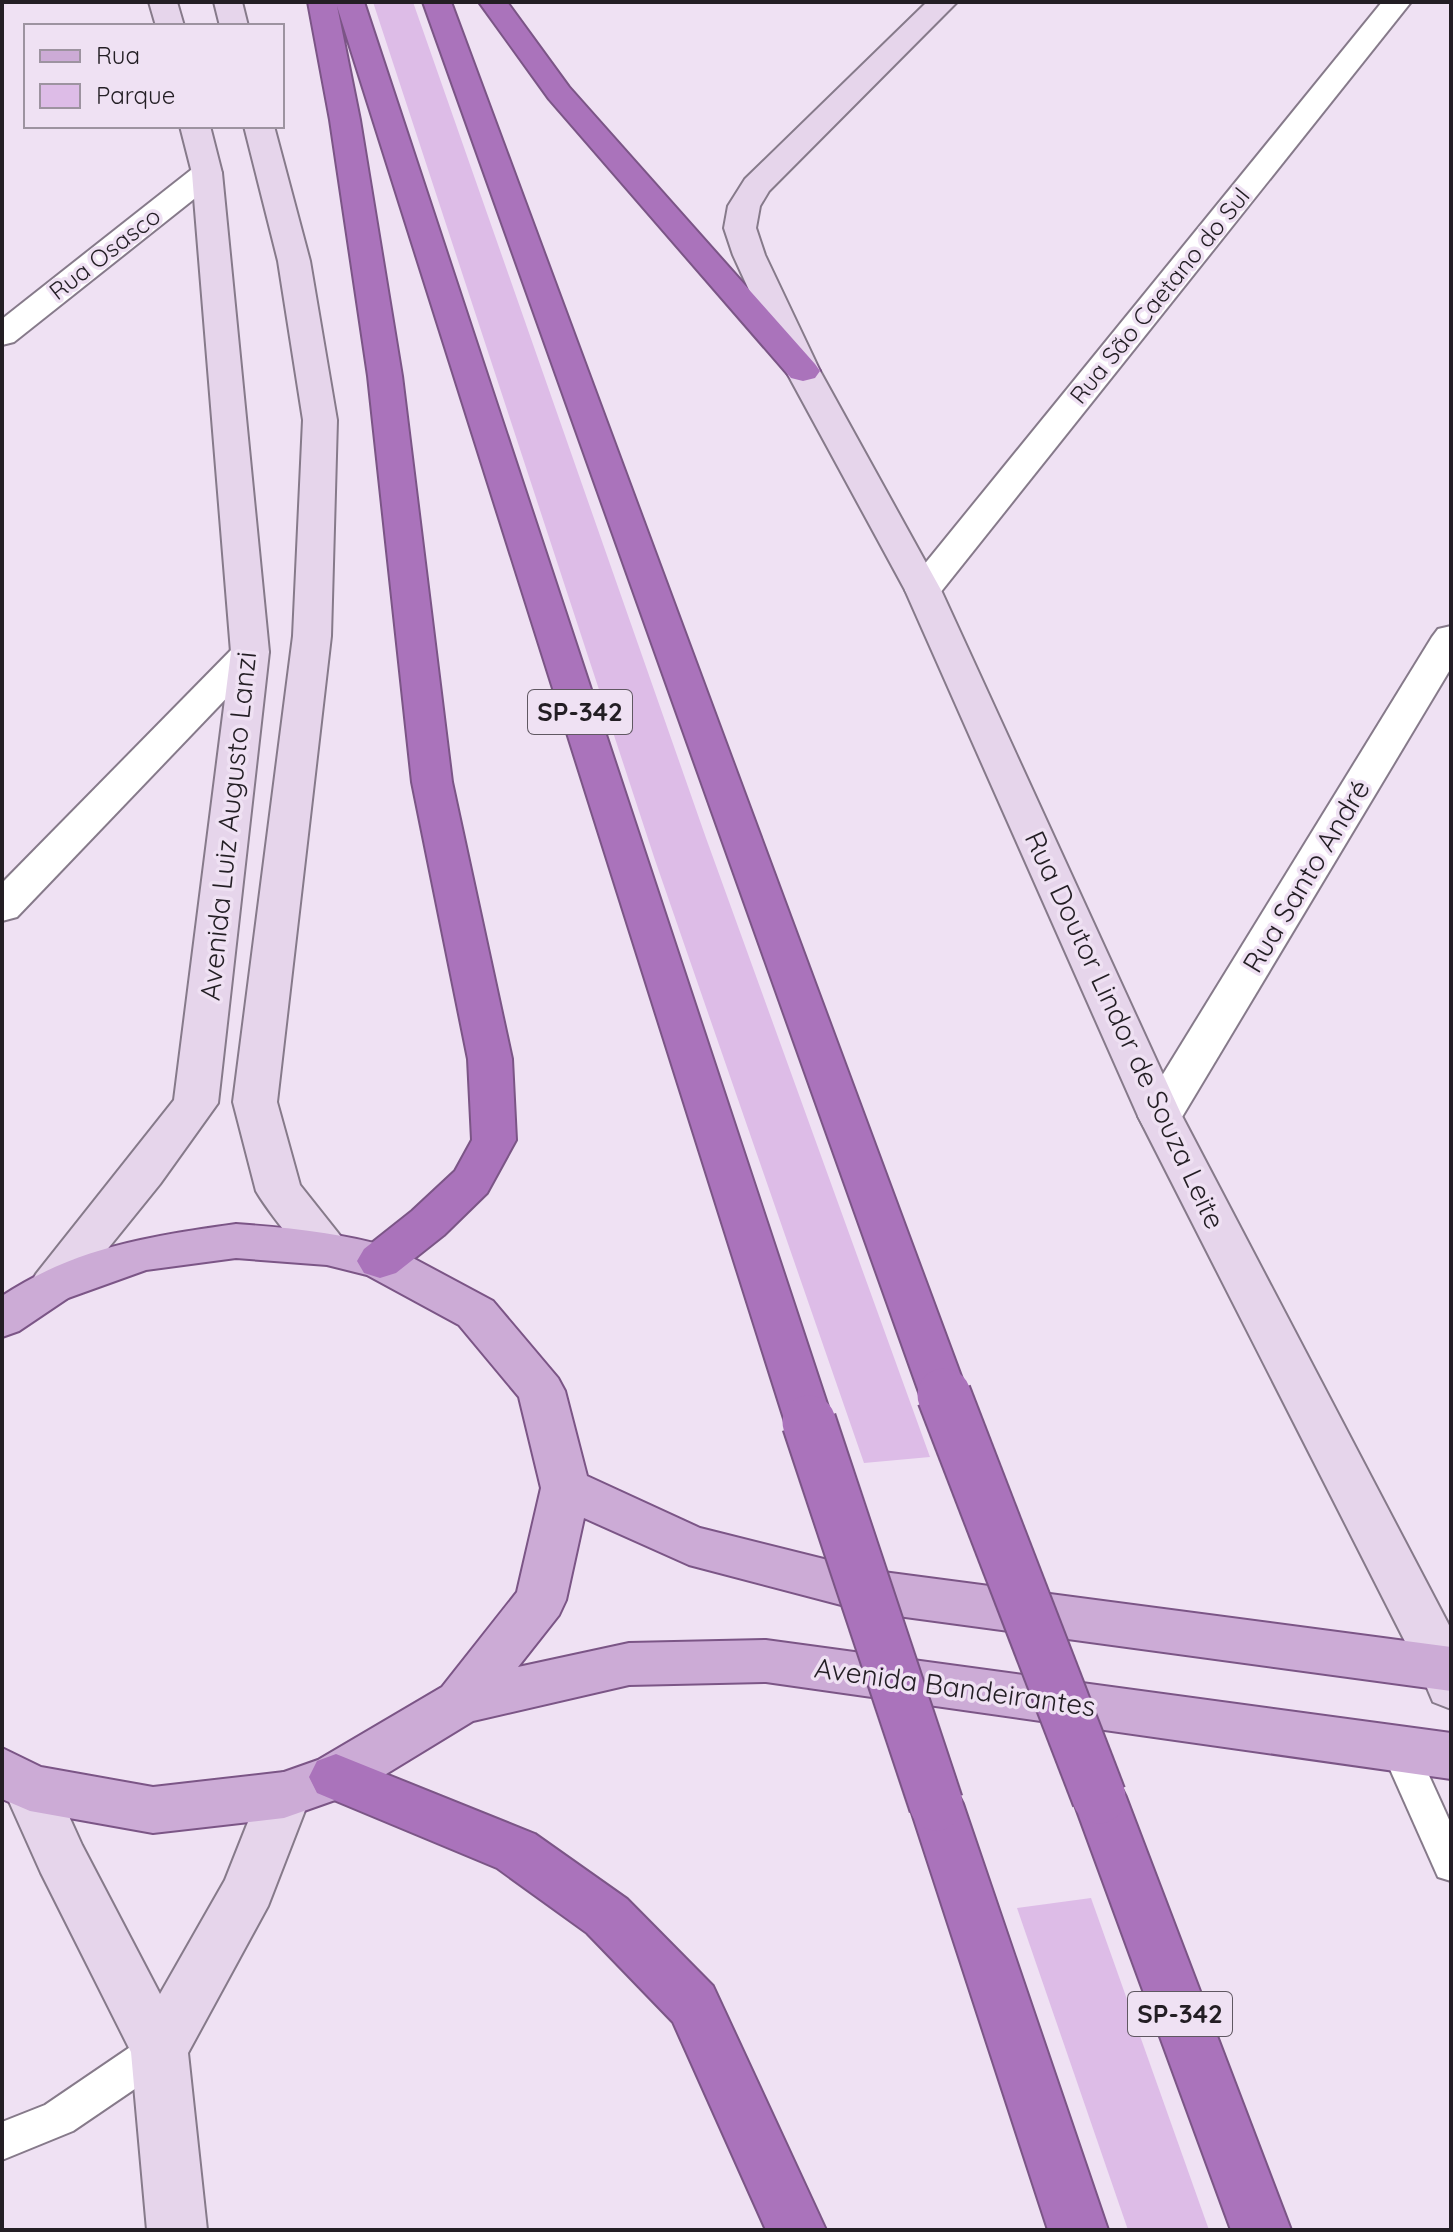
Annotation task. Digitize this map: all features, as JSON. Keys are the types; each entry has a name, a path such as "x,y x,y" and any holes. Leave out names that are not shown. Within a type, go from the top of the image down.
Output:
{"highway":[{"path":"322,2 345,120 385,376 432,782 490,1059 492,1086 494,1140 471,1182 428,1223 380,1261"},
{"name":"SP-342","path":"350,2 809,1422 1078,2230"},
{"name":"SP-342","path":"437,2 944,1395 1261,2230"},
{"path":"493,2 559,93 803,371"},
{"path":"336,1777 516,1851 607,1916 693,2004 796,2230"}],"main road":[{"name":"Avenida Bandeirantes","path":"2,1319 52,1286 142,1254 236,1241 327,1248 380,1261 476,1313 541,1391 566,1488 541,1600 460,1702"},
{"path":"566,1488 689,1545 868,1591 1449,1675"},
{"name":"Avenida Bandeirantes","path":"16,1779 153,1810 284,1795 336,1777 460,1702 629,1664 766,1661 1451,1756"}],"street":[{"path":"163,2 169,24"},
{"path":"228,2 234,24"},
{"name":"Rua Doutor Lindor de Souza Leite","path":"943,2 756,186 744,206 740,228 749,255 803,371 923,590 1160,1116 1449,1675"},
{"name":"Rua São Caetano do Sul","path":"923,590 1397,2"},
{"name":"Avenida Luiz Augusto Lanzi","path":"52,1286 144,1173 196,1103 250,652 207,173 196,128"},
{"name":"Avenida Luiz Augusto Lanzi","path":"260,128 294,261 320,420 312,636 255,1102 279,1191 327,1248"},
{"name":"Rua Osasco","path":"2,335 207,173"},
{"name":"Rua Santo André","path":"1160,1116 1451,637"},
{"path":"2,907 250,652"},
{"path":"16,1779 60,1856 159,2050 177,2230"},
{"path":"159,2050 249,1889 284,1795"}],"lane":[{"path":"1399,1749 1451,1865"},
{"path":"2,2141 59,2118 159,2050"}],"green space":[{"path":"373,2 413,2 706,838 930,1457 864,1463 655,860"},
{"path":"1091,1898 1209,2230 1128,2230 1017,1908"}]}
